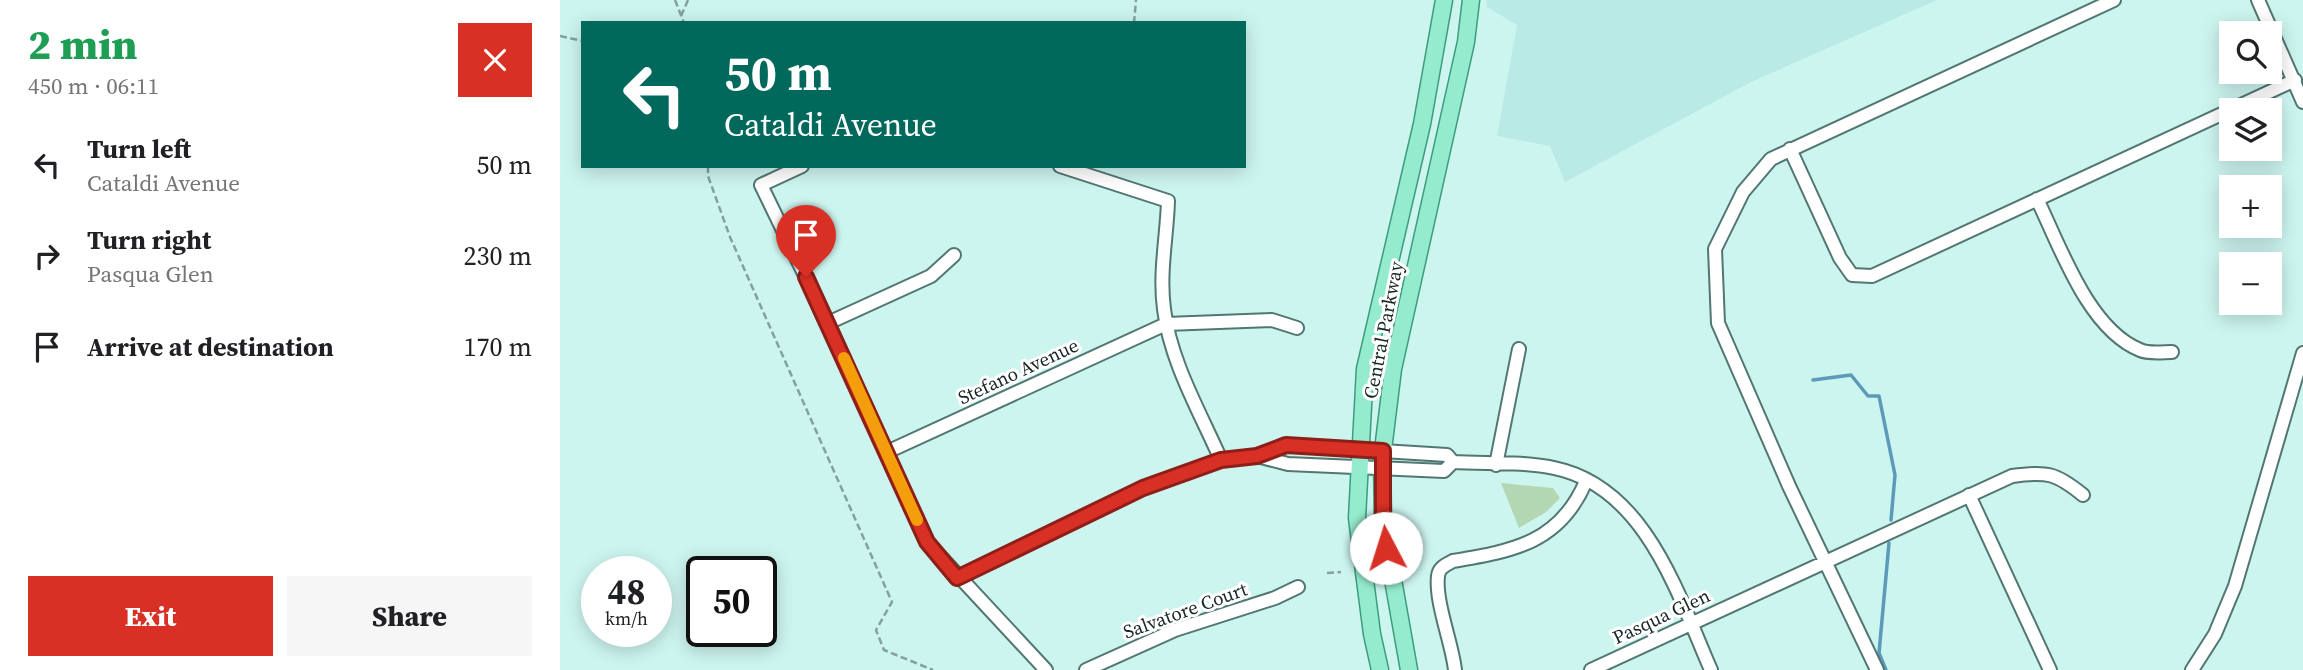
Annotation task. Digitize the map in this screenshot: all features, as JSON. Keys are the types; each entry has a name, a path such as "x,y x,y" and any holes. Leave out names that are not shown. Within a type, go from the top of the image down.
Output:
{"main road":[{"name":"Central Parkway","path":"1409,670 1383,523 1370,468 1365,369 1422,124 1444,0"},
{"name":"Central Parkway","path":"1380,670 1372,634 1357,518 1370,468 1370,451 1393,369 1463,56 1471,0"}],"street":[{"path":"1877,670 1718,323 1715,249 1743,192 1770,159 2114,0"},
{"path":"2258,0 2303,102"},
{"path":"1790,149 1840,258 1852,275 1872,276 2295,80"},
{"path":"798,168 761,185 828,323 927,542 957,578 1045,670"},
{"path":"1066,168 1168,201 1163,281 1166,324 1184,377 1221,460"},
{"path":"2037,199 2085,297 2110,331 2141,351 2172,352"},
{"path":"828,323 931,276 954,255"},
{"path":"1166,324 1272,320 1297,328"},
{"name":"Stefano Avenue","path":"887,452 1166,324"},
{"path":"1496,465 1519,348"},
{"path":"2192,670 2215,634 2235,586 2303,354"},
{"path":"957,578 1143,488 1221,460 1257,456 1286,445 1447,455 1453,462 1553,467 1608,493 1635,518 1656,551 1711,670"},
{"path":"1257,456 1288,464 1444,471 1453,462"},
{"name":"Pasqua Glen","path":"1591,670 2012,476 2038,472 2061,476 2083,495"},
{"path":"1455,670 1439,590 1438,575 1443,566 1453,561 1527,545 1564,518 1586,481"},
{"path":"1969,495 2050,670"},
{"name":"Salvatore Court","path":"1086,670 1175,630 1275,598 1298,587"}],"path":[{"path":"675,0 683,21"},
{"path":"681,16 688,0"},
{"path":"1133,21 1136,0"},
{"path":"560,36 581,41"},
{"path":"708,168 708,176 730,237 892,602 876,630 884,650 933,670"},
{"path":"1327,573 1341,572"}],"shaded area":[{"path":"1486,0 1937,0 1751,82 1565,182 1550,146 1497,136 1517,25 1487,7"}],"green space":[{"path":"1501,483 1553,488 1560,498 1546,512 1519,528"}],"waterway":[{"path":"1813,380 1851,375 1868,396 1879,396 1895,475 1891,520"},
{"path":"1886,670 1879,653 1889,543"}],"slow traffic":[{"path":"844,358 917,520"}],"route":[{"path":"806,277 927,542 957,578 1143,488 1221,460 1257,456 1286,445 1383,451 1383,523 1386,548"}]}
